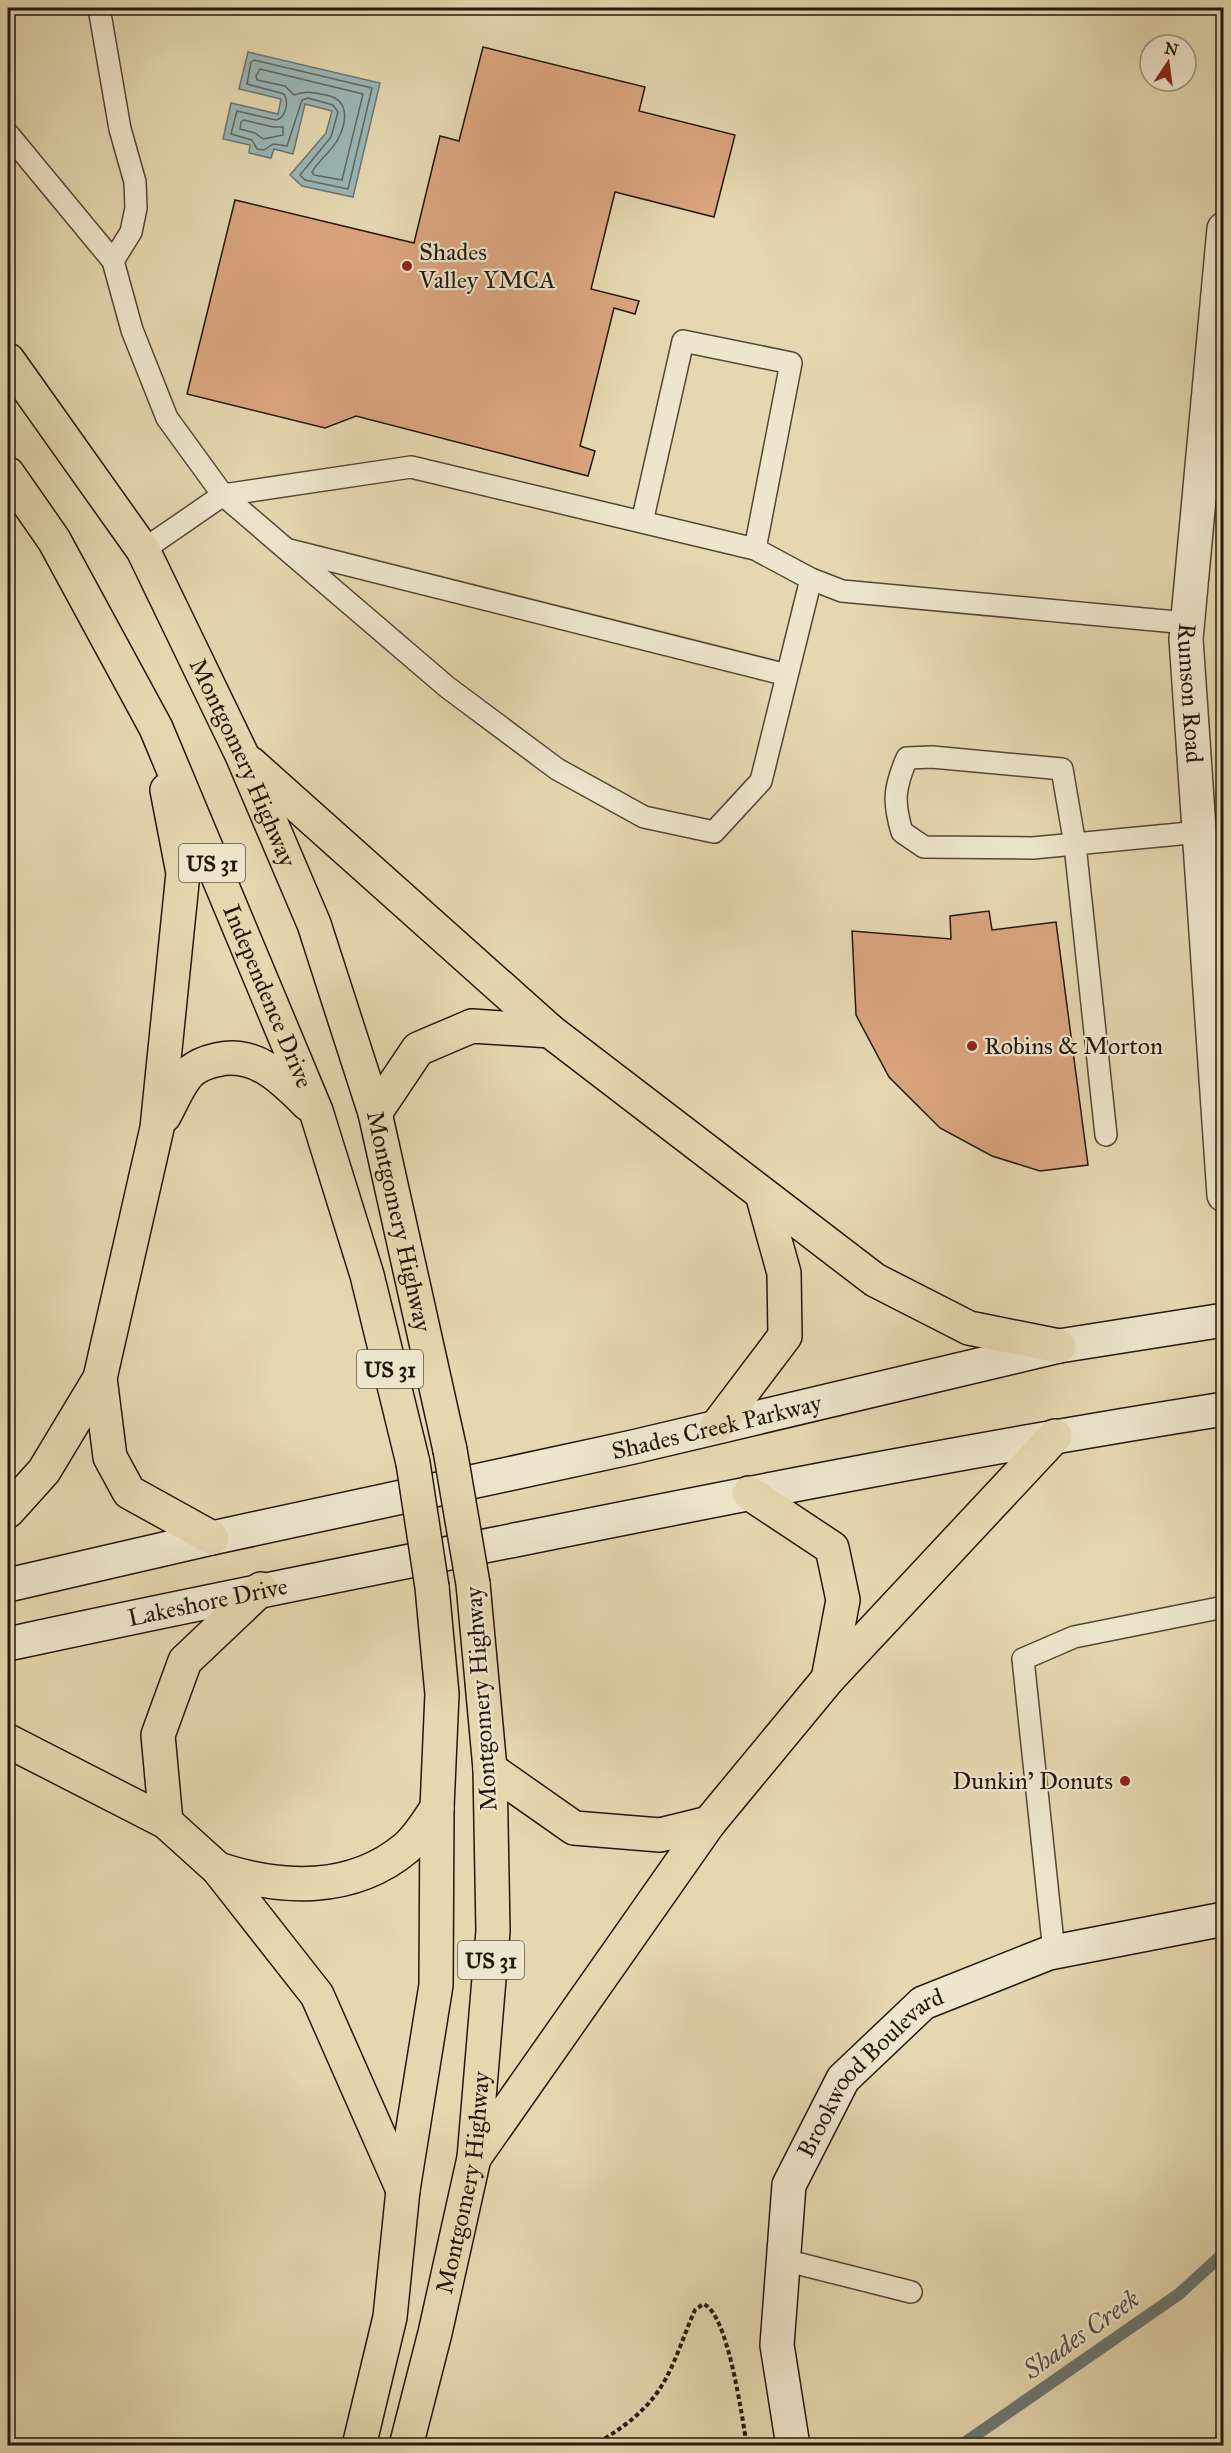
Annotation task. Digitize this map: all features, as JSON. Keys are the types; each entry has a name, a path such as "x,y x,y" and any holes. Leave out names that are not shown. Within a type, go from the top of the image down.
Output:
{"main road":[{"name":"Rumson Road","path":"1224,229 1186,639 1224,1195"},
{"name":"Montgomery Highway","path":"8,360 143,550 242,756 314,924 375,1113 450,1450 473,1584 489,1769 493,1931 474,2158 435,2333 405,2445"},
{"name":"Independence Drive","path":"8,474 54,540 156,728 316,1111 367,1275"},
{"path":"8,1511 44,1471 100,1378 157,1128 183,873 156,728"},
{"path":"242,756 550,1031 875,1280 969,1328 1059,1346"},
{"path":"375,1113 418,1049 472,1026 550,1031"},
{"path":"157,1128 185,1077 193,1069 223,1058 254,1061 265,1065 316,1111"},
{"path":"717,1426 785,1336 784,1273 762,1194"},
{"name":"Montgomery Highway","path":"359,2445 390,2318 403,2190 436,1985 437,1808 442,1694 432,1587 413,1463 367,1275"},
{"name":"Shades Creek Parkway","path":"212,1538 633,1446 1059,1346 1224,1320"},
{"path":"100,1378 110,1457 129,1492 212,1538"},
{"path":"749,1493 1055,1436 1224,1409"},
{"path":"474,2158 709,1823 828,1679 1055,1436"},
{"path":"749,1493 832,1548 843,1600 828,1679"},
{"name":"Lakeshore Drive","path":"8,1644 261,1589 749,1493"},
{"path":"8,1585 212,1538"},
{"path":"166,1822 158,1735 185,1661 261,1589"},
{"path":"8,1741 166,1822 218,1869 317,1995 403,2190"},
{"path":"489,1769 574,1828 660,1835 709,1823"},
{"path":"218,1869 250,1880 282,1884 318,1885 354,1877 383,1864 408,1846 437,1808"},
{"name":"Brookwood Boulevard","path":"793,2445 777,2345 789,2185 843,2079 923,2003 1054,1952 1224,1919"}],"lane":[{"path":"99,8 120,129 135,182 136,208 131,232 113,261"},
{"path":"8,134 113,261 132,330 167,418 224,495 447,687 547,763 644,817 714,832 761,781 811,579"},
{"path":"642,522 683,341 791,363 755,549"},
{"path":"143,550 224,495 411,467 755,549 811,579 842,591 1187,623"},
{"path":"286,549 787,675"},
{"path":"1106,1135 1075,844 1062,769 907,758 899,776 895,806 902,832 924,847 1033,848 1075,844 1200,832"},
{"path":"1054,1952 1023,1659 1074,1637 1224,1607"},
{"path":"784,2260 911,2292"}],"path":[{"path":"592,2445 616,2432 659,2390 695,2310 700,2305 711,2308 722,2326 747,2445"}],"water":[{"path":"248,52 380,83 353,197 302,186 290,175 326,133 332,111 305,104 293,154 274,149 271,158 249,153 250,145 223,139 231,103 278,114 281,99 239,89"}],"building":[{"name":"Shades Valley YMCA","path":"483,47 645,87 639,111 735,135 714,217 615,192 591,289 639,301 635,314 614,308 580,446 595,451 588,476 356,416 325,428 187,394 235,200 414,243 440,136 459,141"},
{"name":"Robins & Morton","path":"989,911 992,930 1056,922 1088,1165 1040,1171 992,1156 940,1128 889,1077 856,1015 852,931 951,939 950,916"}],"waterway":[{"name":"Shades Creek","path":"960,2446 1179,2294 1224,2253"}],"place":[{"name":"Shades Valley YMCA","path":"407,266"},
{"name":"Robins & Morton","path":"972,1046"},
{"name":"Dunkin' Donuts","path":"1125,1781"}]}
